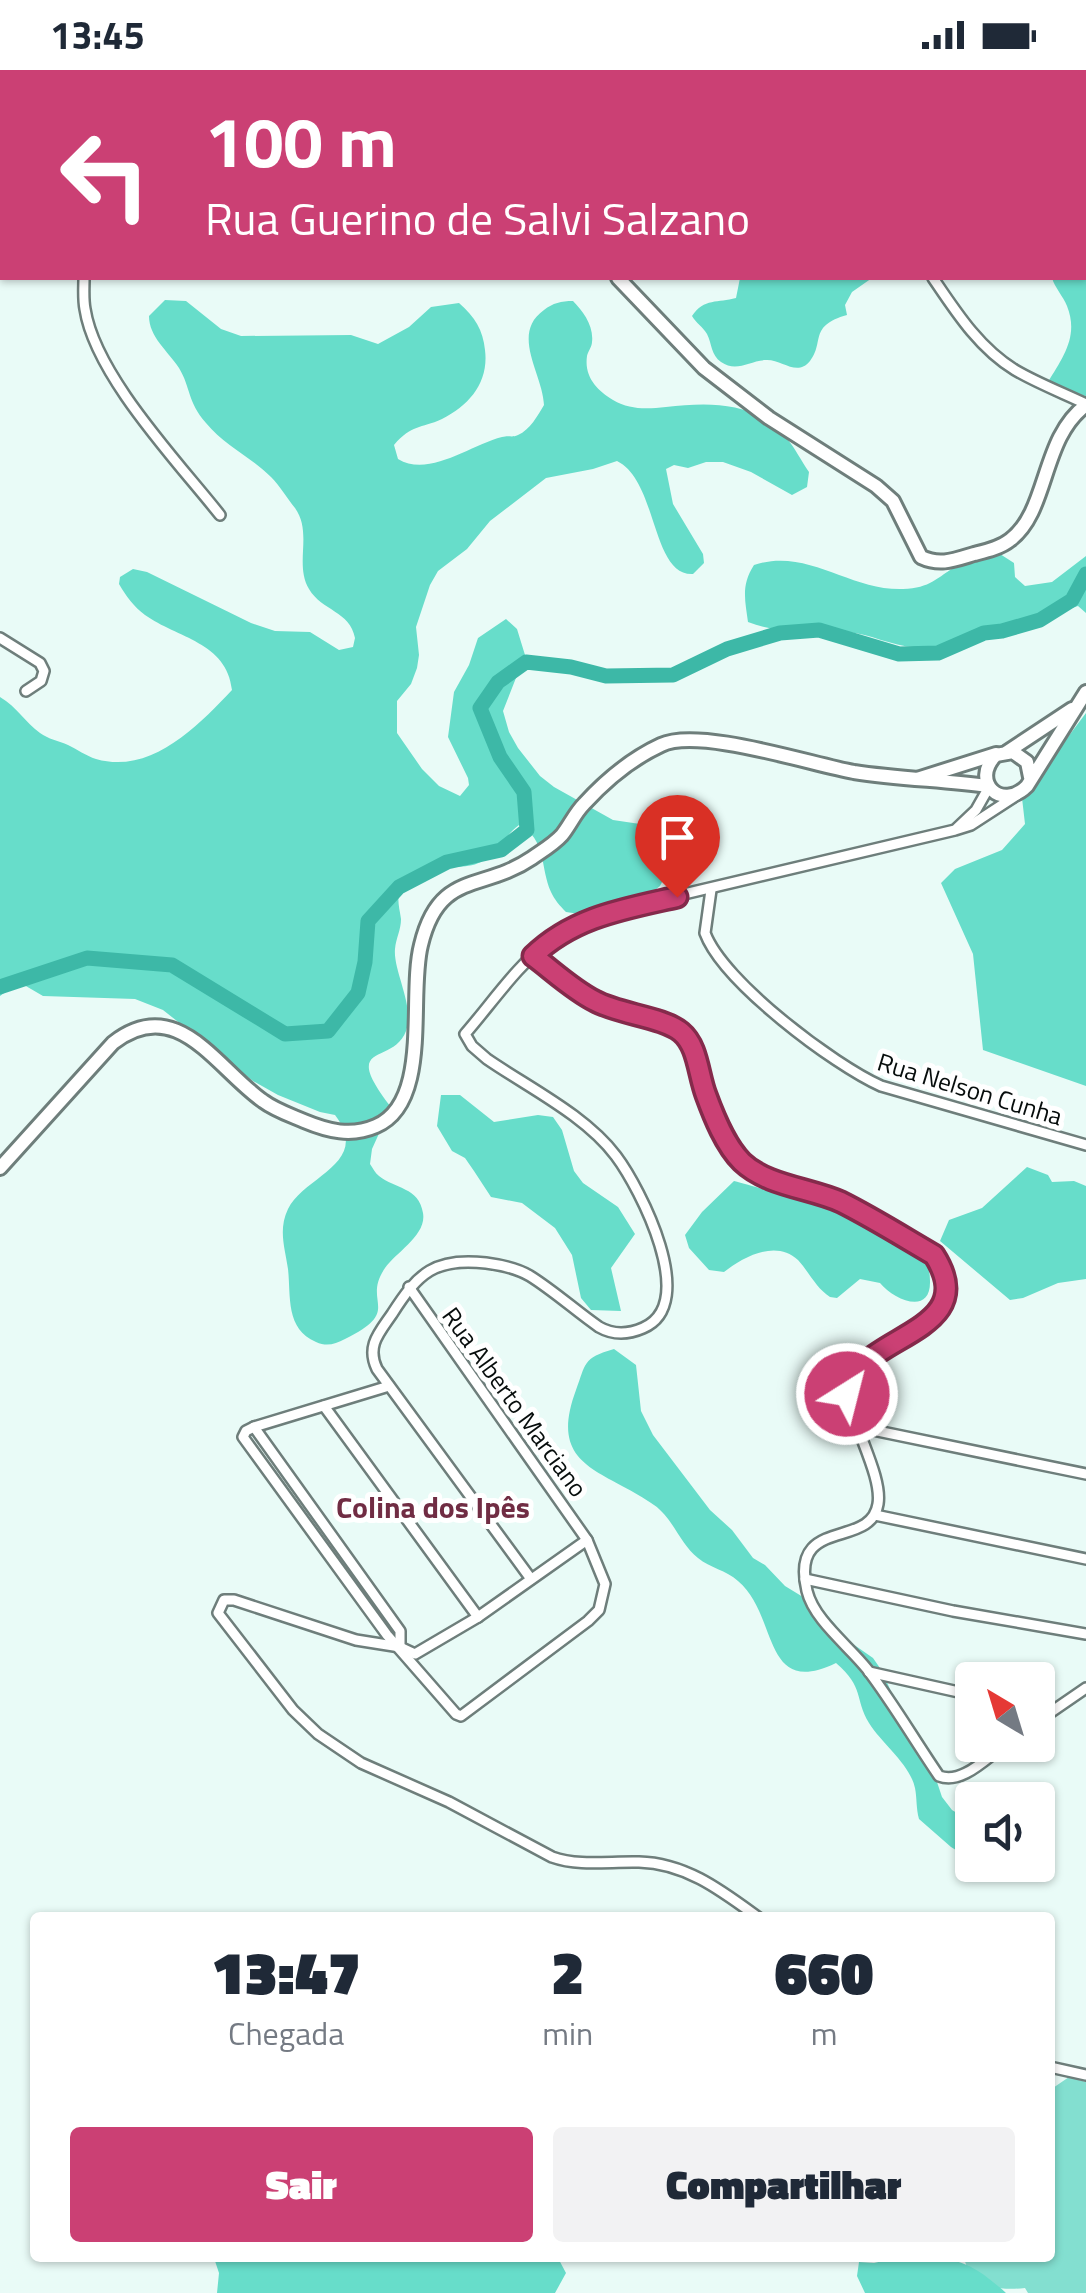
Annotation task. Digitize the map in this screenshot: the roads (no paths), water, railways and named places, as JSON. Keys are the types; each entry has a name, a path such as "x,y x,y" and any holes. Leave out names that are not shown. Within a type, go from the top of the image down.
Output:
{"street":[{"path":"84,280 85,309 95,344 132,403 220,515"},
{"path":"620,280 704,368 769,418 876,486 902,514 920,557 944,563 1001,546 1014,538 1026,524 1063,428 1086,404 1016,370 986,348 934,280"},
{"path":"0,638 40,663 44,671 40,681 26,691"},
{"path":"531,1580 389,1386 371,1357 372,1344 410,1287 431,1268 449,1262 506,1266 526,1273 610,1333 624,1334 641,1329 659,1315 665,1264 661,1244 640,1196 617,1157 600,1138 487,1059 465,1034 533,956 575,925 608,912 971,825 1019,794 1086,692"},
{"path":"955,830 976,810 989,786 985,775 988,764 1078,705"},
{"path":"0,1168 114,1043 130,1030 161,1025 202,1046 266,1103 318,1127 338,1133 364,1131 386,1122 397,1111 411,1079 417,968 421,944 437,906 448,893 518,867 541,852 560,837 582,806 605,784 631,762 664,743 710,742 851,771 989,786 1004,796 1019,794"},
{"path":"917,780 1004,752 1023,757 1030,776"},
{"name":"Rua Nelson Cunha","path":"711,890 705,933 733,978 857,1075 882,1086 1086,1145"},
{"path":"533,956 594,1001 638,1018 671,1024 685,1034 712,1110 742,1162 760,1174 838,1201 934,1255 944,1269 948,1287 941,1306 926,1323 860,1364 848,1379 847,1394 877,1475 879,1502 875,1515 862,1527 828,1535 814,1545 806,1559 806,1580 808,1595 818,1611 869,1672 939,1776 959,1778 981,1762"},
{"name":"Rua Alberto Marciano","path":"400,1647 456,1714 464,1715 599,1610 605,1584 587,1540 410,1287"},
{"path":"389,1386 254,1427 400,1631 400,1647"},
{"path":"324,1406 478,1617"},
{"path":"858,1426 1086,1474"},
{"path":"875,1515 1086,1559"},
{"path":"587,1540 478,1617 415,1654 400,1647 356,1640 234,1600 224,1600 218,1613 293,1710 318,1734 362,1763 449,1802 565,1862 643,1862 680,1868 750,1912"},
{"path":"806,1580 1086,1634"},
{"path":"869,1672 955,1691"},
{"path":"1055,1709 1086,1688"},
{"path":"1055,2068 1086,2075"}],"waterway":[{"path":"0,987 87,958 172,965 285,1034 328,1031 358,993 368,921 399,887 447,862 501,850 527,830 524,792 500,757 480,708 498,682 526,662 606,676 673,675 727,649 780,633 819,630 899,654 938,653 984,633 1040,620 1072,600 1086,574"}],"district":[{"name":"Colina dos Ipês","path":"433,1508"}]}
